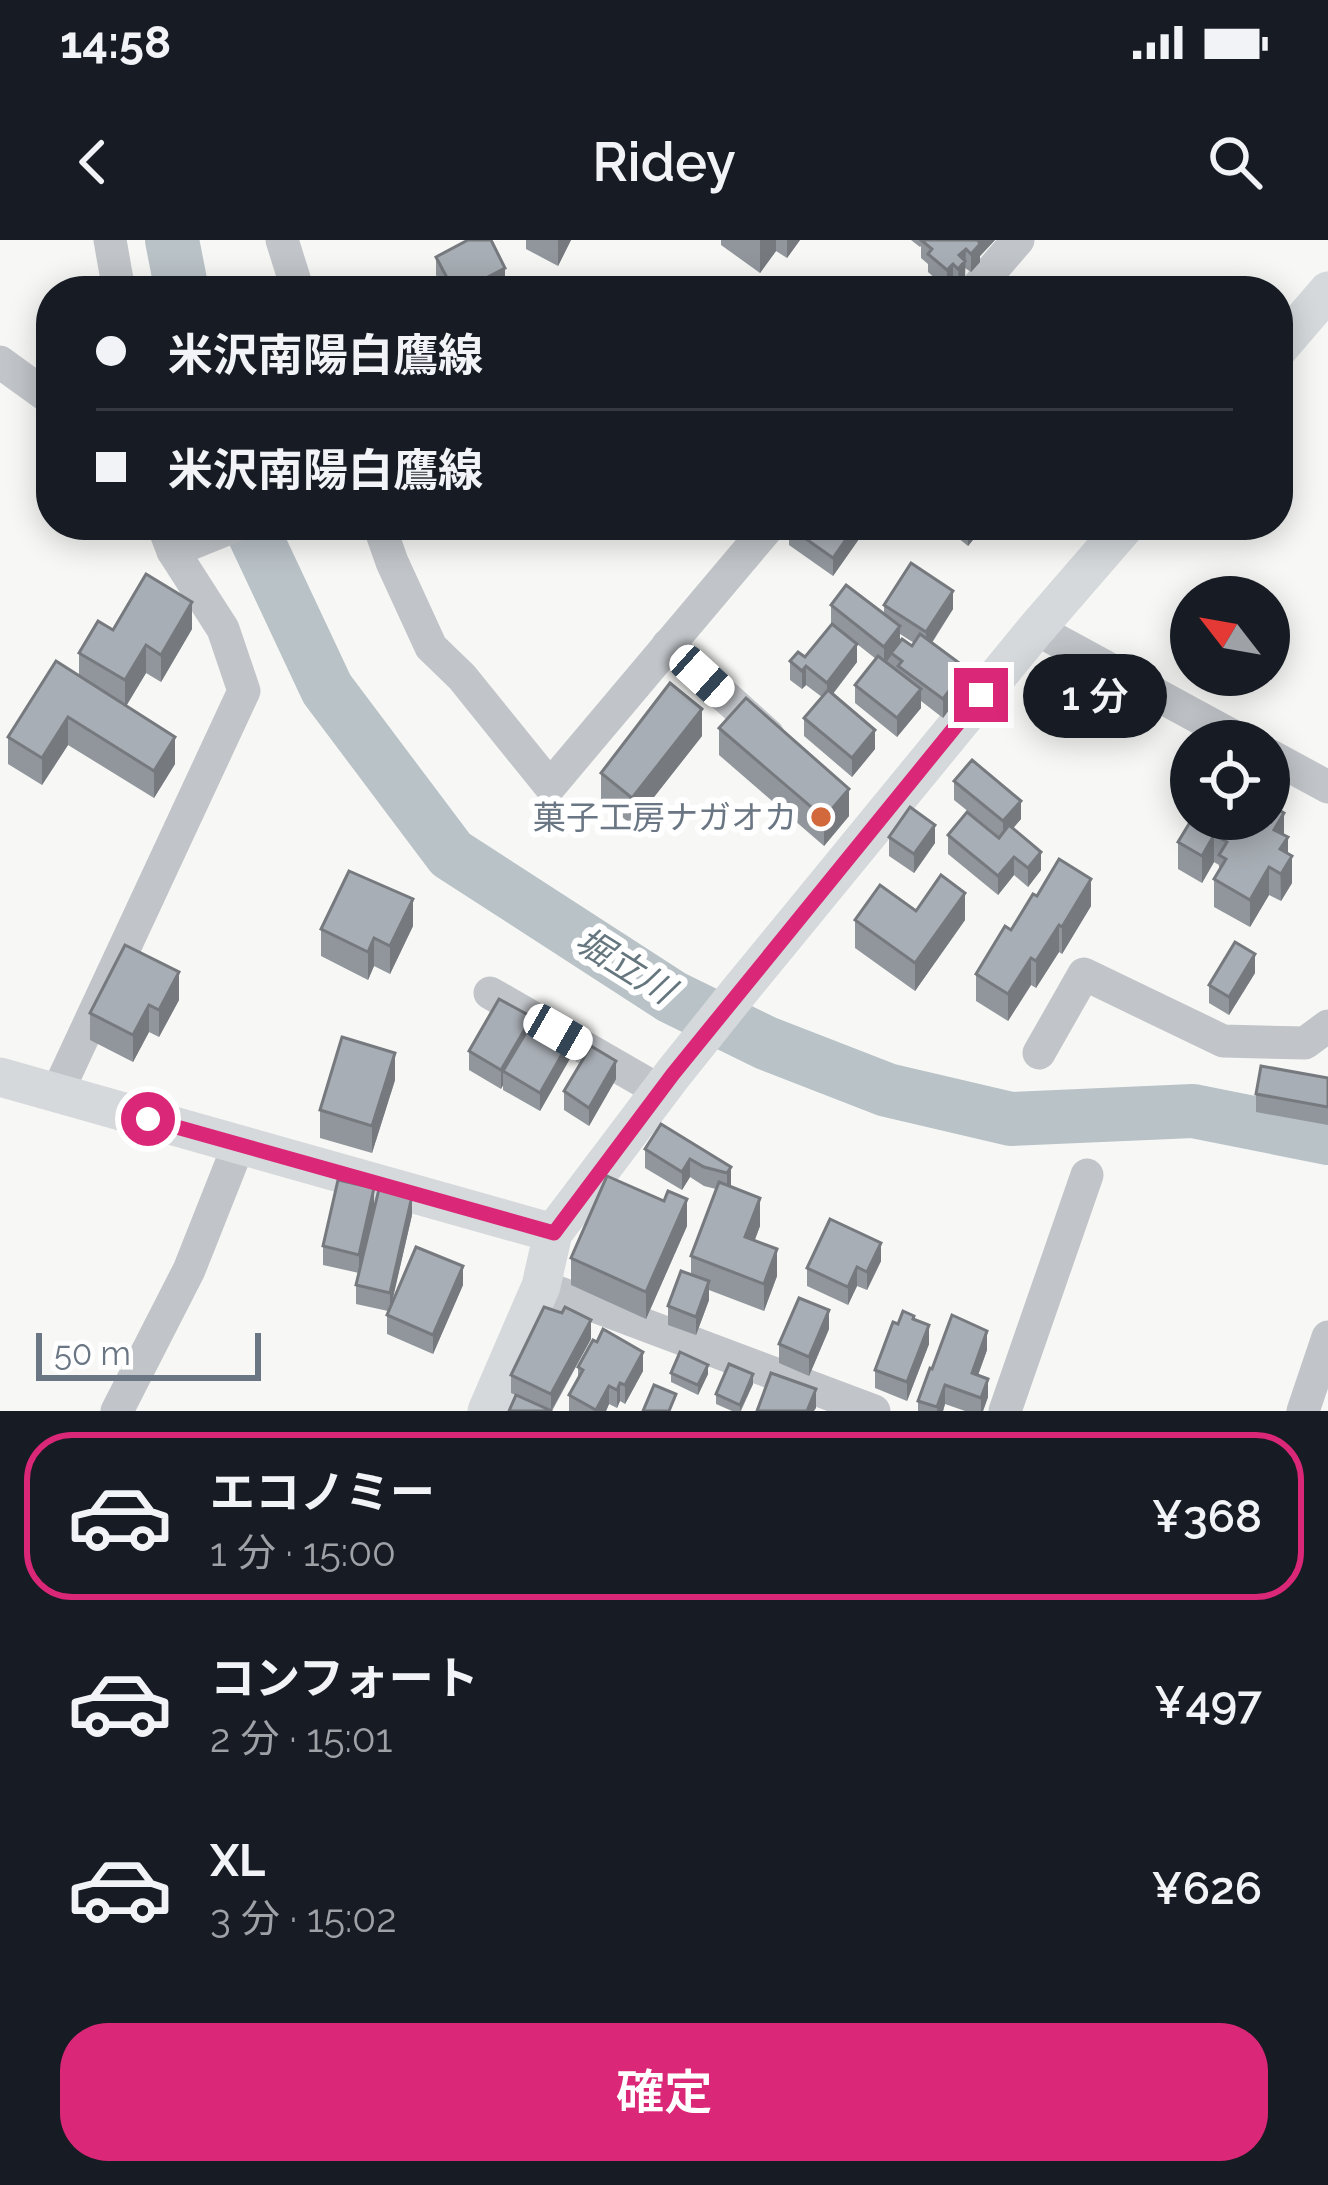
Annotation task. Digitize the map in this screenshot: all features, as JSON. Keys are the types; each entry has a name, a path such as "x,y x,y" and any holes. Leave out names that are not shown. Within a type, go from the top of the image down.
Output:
{"main road":[{"path":"1293,332 1328,291"},
{"path":"487,1411 541,1286 554,1233 864,821 1113,540"},
{"path":"0,1077 554,1233"}],"street":[{"path":"110,240 116,276"},
{"path":"283,240 294,276"},
{"path":"987,276 1018,240"},
{"path":"0,362 36,388"},
{"path":"56,1095 244,692 223,629 174,540"},
{"path":"384,540 431,647 462,677 550,786 757,540"},
{"path":"1036,629 1204,720"},
{"path":"668,645 787,752"},
{"path":"1290,766 1328,787"},
{"path":"1040,1053 1084,974 1223,1041 1305,1043 1328,1026"},
{"path":"490,993 666,1083"},
{"path":"117,1411 189,1270 239,1144"},
{"path":"1005,1411 1087,1175"},
{"path":"541,1286 874,1411"},
{"path":"1315,1394 1328,1337"}],"building":[{"path":"468,240 491,240 505,268 490,276 446,276 436,257"},
{"path":"921,240 978,240 980,244 971,254 966,249 959,255 965,261 958,269 953,264 947,270 928,254 932,249"},
{"path":"807,540 846,540 833,558"},
{"path":"911,563 953,591 926,632 884,605"},
{"path":"146,574 192,602 161,655 146,645 125,680 79,653 98,621 113,630"},
{"path":"846,585 900,626 884,647 831,605"},
{"path":"832,624 857,644 827,683 806,666 802,671 790,661 798,652 805,657"},
{"path":"920,634 966,668 943,699 898,666 902,661 891,653 902,639 912,646"},
{"path":"878,656 921,689 897,718 855,685"},
{"path":"56,661 175,737 154,771 68,717 42,758 8,737"},
{"path":"670,683 702,709 632,798 601,773"},
{"path":"828,690 875,730 852,758 804,718"},
{"path":"746,698 849,789 824,818 719,728"},
{"path":"972,760 1021,801 1003,821 954,781"},
{"path":"910,807 935,825 914,854 889,837"},
{"path":"967,812 999,838 1009,825 1041,852 1028,868 1014,857 998,876 948,835"},
{"path":"1179,840 1211,840 1202,856"},
{"path":"1223,840 1286,840 1280,849 1292,856 1281,874 1269,867 1250,900 1214,879 1226,859 1219,855 1227,842"},
{"path":"1059,859 1091,879 1062,927 1036,961 1031,958 1008,994 976,974 1005,926 1011,930"},
{"path":"349,871 413,899 390,946 374,938 368,952 321,929"},
{"path":"941,875 965,893 915,963 855,920 880,885 916,911"},
{"path":"1235,942 1255,954 1229,997 1209,985"},
{"path":"125,945 179,972 159,1010 149,1005 133,1035 90,1013"},
{"path":"499,999 532,1017 501,1070 469,1051"},
{"path":"536,1016 572,1037 540,1093 503,1071"},
{"path":"342,1037 395,1053 372,1126 320,1110"},
{"path":"591,1046 616,1061 589,1108 564,1091"},
{"path":"1261,1066 1328,1078 1328,1107 1256,1094"},
{"path":"661,1124 731,1167 727,1173 690,1159 682,1172 645,1149"},
{"path":"607,1176 664,1201 668,1191 687,1199 646,1292 571,1258"},
{"path":"338,1180 374,1188 359,1255 323,1246"},
{"path":"719,1182 760,1198 745,1237 777,1249 764,1284 691,1256"},
{"path":"379,1189 412,1196 390,1293 356,1285"},
{"path":"830,1219 881,1243 867,1272 857,1267 848,1287 807,1268"},
{"path":"416,1247 463,1266 433,1335 387,1315"},
{"path":"681,1271 709,1281 696,1317 668,1306"},
{"path":"799,1298 829,1310 809,1357 779,1344"},
{"path":"544,1307 562,1313 565,1307 591,1320 551,1394 511,1375"},
{"path":"903,1311 929,1325 907,1382 875,1370 893,1322 898,1324"},
{"path":"952,1315 987,1331 972,1373 988,1379 981,1398 945,1385 937,1407 918,1401"},
{"path":"603,1329 643,1352 625,1385 620,1383 617,1390 609,1386 596,1410 569,1395 583,1370 578,1367"},
{"path":"680,1352 708,1365 698,1385 671,1373"},
{"path":"729,1364 753,1374 740,1405 716,1394"},
{"path":"771,1373 816,1389 807,1411 757,1411"},
{"path":"654,1385 676,1394 669,1411 643,1411"},
{"path":"516,1395 552,1411 509,1411"}],"waterway":[{"name":"堀立川","path":"172,240 179,276"},
{"name":"堀立川","path":"257,540 327,689 451,854 672,997 766,1043 887,1090 1011,1119 1193,1111 1328,1138"}],"place":[{"name":"菓子工房ナガオカ","path":"821,817"}],"route":[{"path":"148,1119 554,1233 673,1074 981,695"}]}
